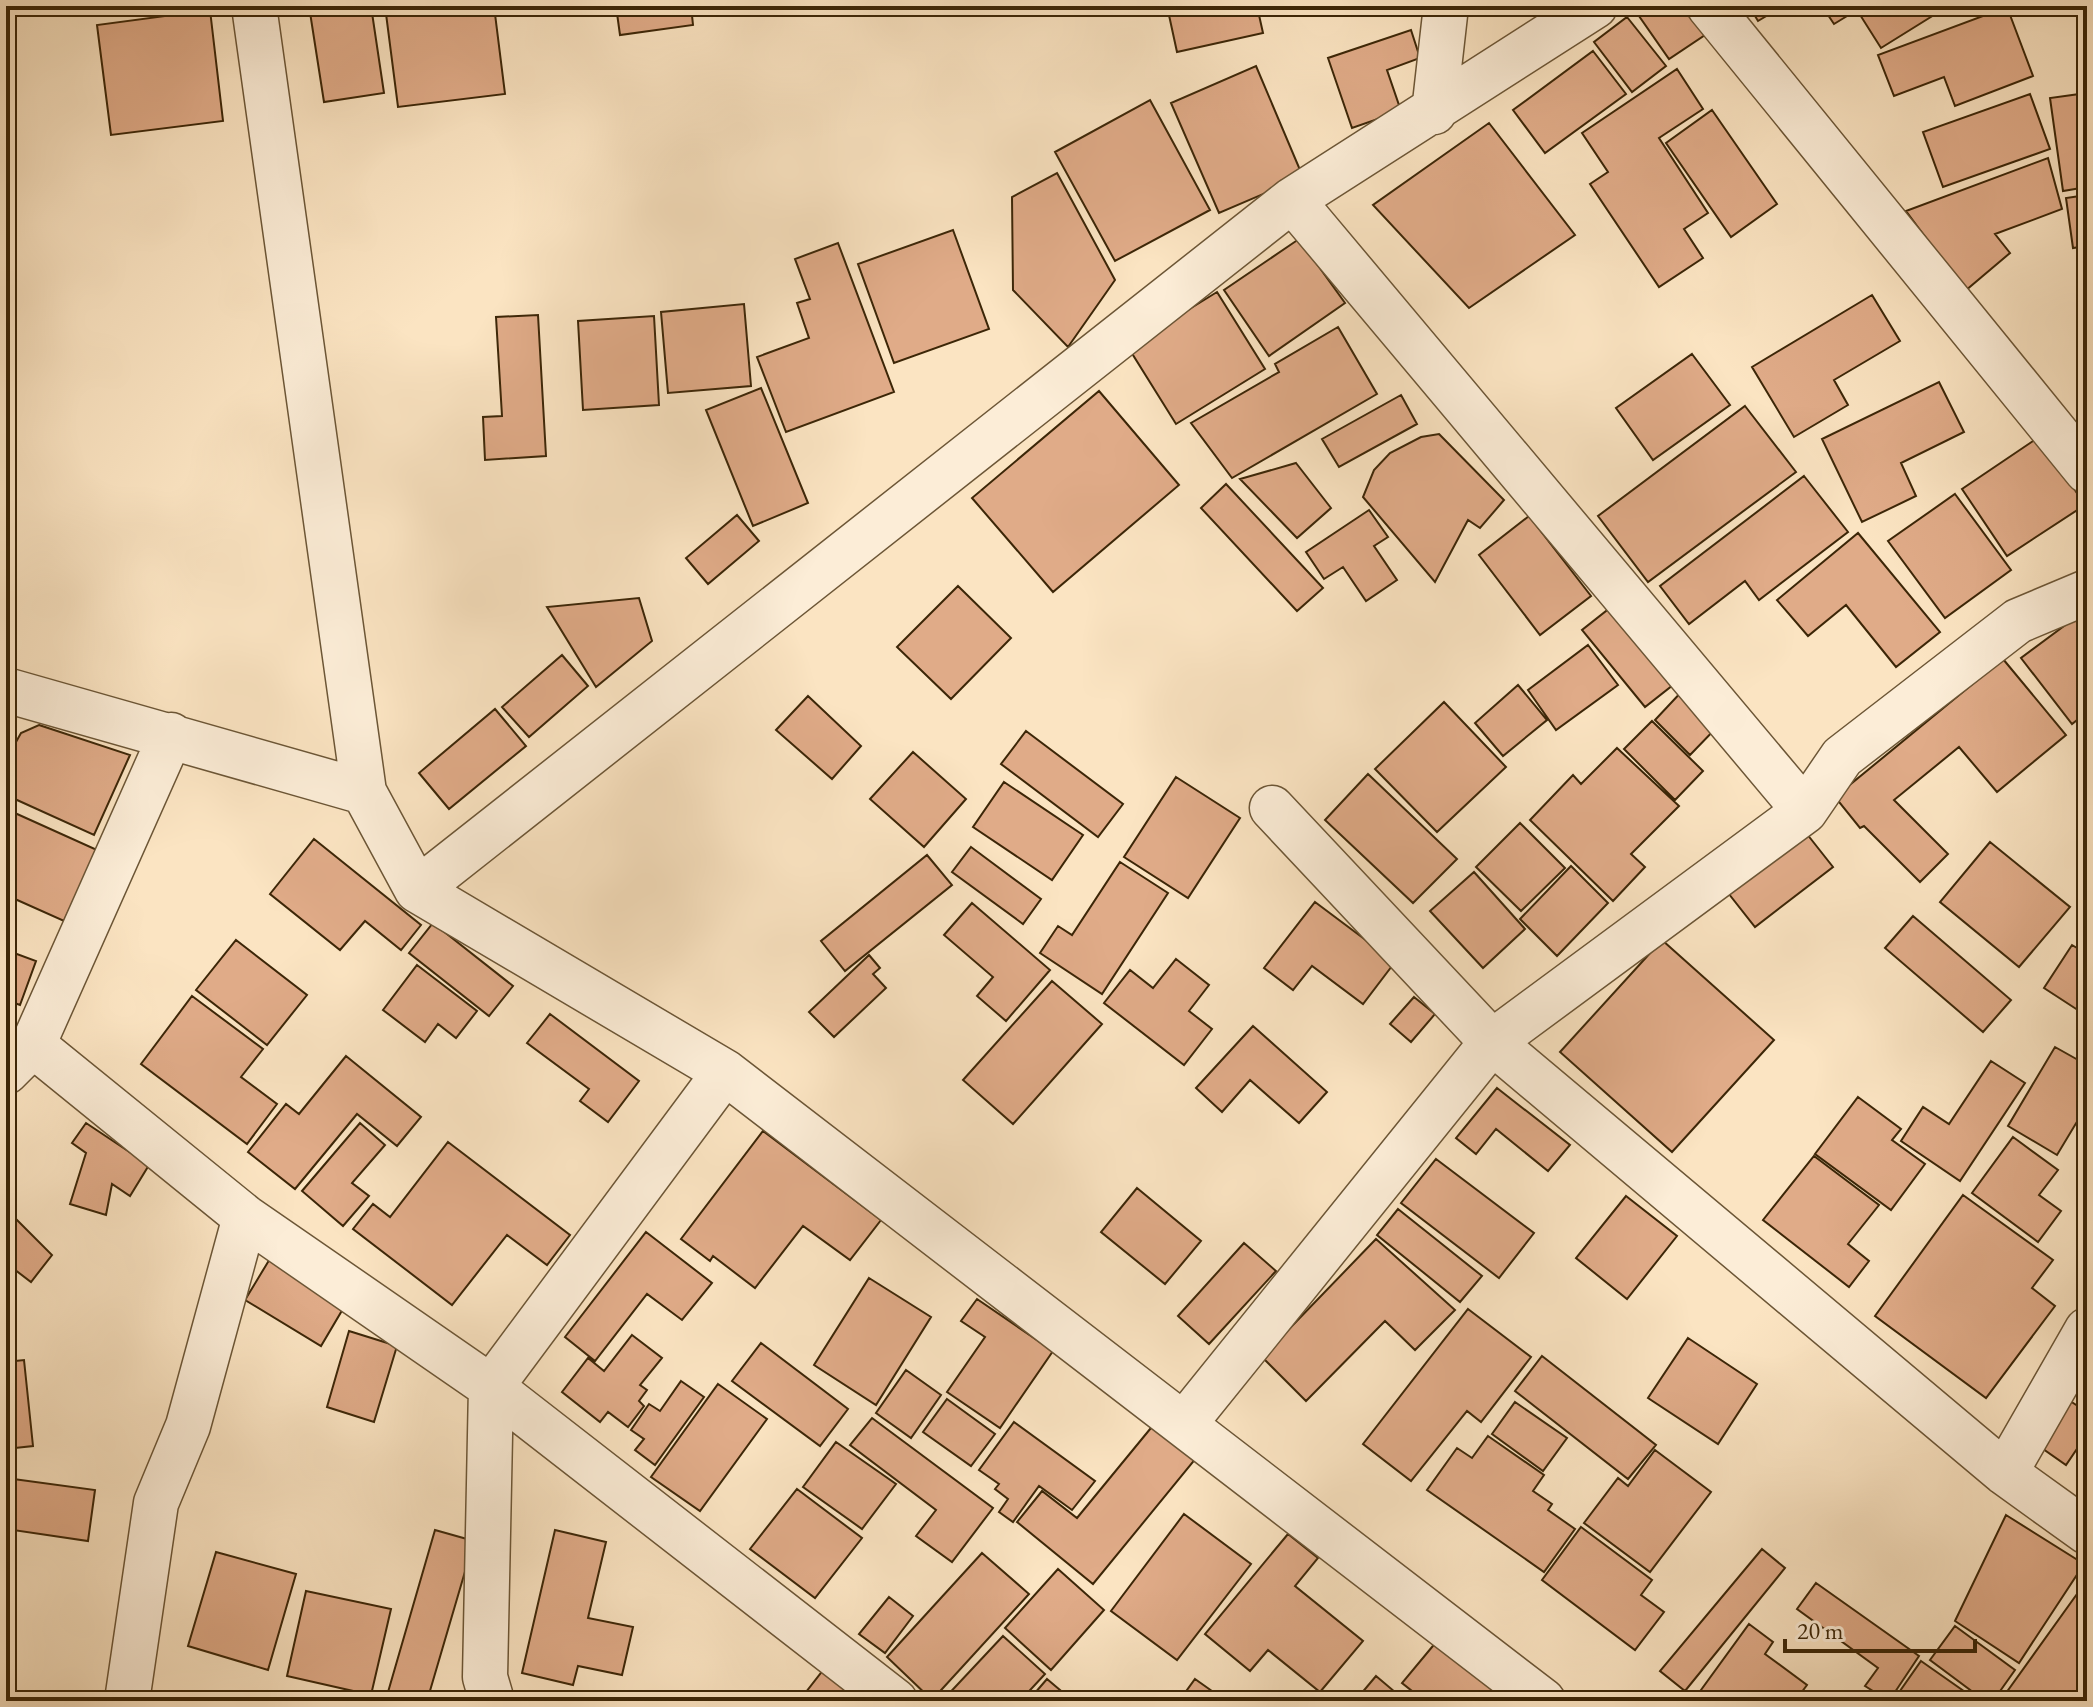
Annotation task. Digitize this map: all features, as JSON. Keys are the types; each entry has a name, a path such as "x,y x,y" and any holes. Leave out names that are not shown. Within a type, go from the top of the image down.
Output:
{"street":[{"path":"254,6 364,792 417,890 725,1072 1543,1701"},
{"path":"1434,112 1446,6"},
{"path":"417,890 1292,200 1434,112 1595,6"},
{"path":"1709,6 2087,471"},
{"path":"1292,200 1805,811"},
{"path":"1184,1424 1492,1042 1805,811 1842,757 2018,621 2087,592"},
{"path":"6,690 364,792"},
{"path":"171,735 19,1059 491,1387 895,1701"},
{"path":"1272,808 1492,1042 2005,1473 2087,1532"},
{"path":"492,1701 485,1677 491,1387 725,1072"},
{"path":"127,1701 156,1503 188,1426 245,1217"},
{"path":"2005,1473 2087,1330"}],"building":[{"path":"309,6 371,6 384,93 324,102"},
{"path":"385,6 494,6 505,94 398,107"},
{"path":"616,6 691,6 693,25 620,35"},
{"path":"1167,6 1257,6 1263,33 1177,52"},
{"path":"1353,6 1424,6 1424,11 1353,15"},
{"path":"1654,6 1693,6 1711,31 1669,59 1639,16"},
{"path":"1749,6 1783,6 1758,21"},
{"path":"1822,6 1939,6 1942,10 1881,48 1857,10 1834,24"},
{"path":"2007,7 2033,76 1955,106 1944,77 1894,96 1878,55"},
{"path":"210,10 223,121 111,135 97,25"},
{"path":"1627,17 1666,66 1632,92 1594,42"},
{"path":"1411,30 1420,58 1387,70 1401,111 1352,128 1328,58"},
{"path":"1593,51 1626,94 1545,153 1513,110"},
{"path":"1256,66 1303,177 1219,213 1171,103"},
{"path":"1677,69 1703,109 1659,138 1708,213 1684,229 1703,258 1659,287 1590,184 1608,172 1582,133"},
{"path":"2087,93 2087,187 2063,191 2050,98"},
{"path":"2030,94 2050,149 1943,187 1923,132"},
{"path":"1150,100 1210,210 1115,261 1055,152"},
{"path":"1712,110 1777,204 1731,237 1666,143"},
{"path":"1489,123 1575,235 1469,308 1373,205"},
{"path":"2048,158 2062,209 1995,234 2010,253 1965,291 1906,211"},
{"path":"1057,173 1115,280 1068,347 1013,290 1012,197"},
{"path":"2087,195 2087,246 2073,248 2066,198"},
{"path":"953,230 989,329 894,363 858,264"},
{"path":"1299,239 1345,303 1269,356 1224,290"},
{"path":"838,243 894,392 786,432 757,357 809,338 797,303 810,299 795,259"},
{"path":"1217,292 1265,369 1176,424 1128,347"},
{"path":"1872,295 1900,341 1834,380 1848,405 1794,437 1752,367"},
{"path":"744,304 751,386 668,393 661,312"},
{"path":"538,315 546,456 485,460 483,417 502,416 496,317"},
{"path":"654,316 659,405 583,410 578,321"},
{"path":"1338,327 1377,394 1232,478 1191,423 1279,372 1275,364"},
{"path":"1692,354 1730,405 1653,460 1616,408"},
{"path":"1939,382 1964,432 1901,463 1916,496 1862,522 1822,439"},
{"path":"761,388 808,503 753,526 706,410"},
{"path":"1099,391 1179,485 1053,592 972,498"},
{"path":"1401,395 1417,424 1339,467 1322,439"},
{"path":"1745,406 1796,472 1648,582 1598,516"},
{"path":"1439,434 1504,500 1480,528 1468,520 1435,582 1363,497 1374,470 1390,453 1421,437"},
{"path":"2039,437 2085,505 2007,556 1962,489"},
{"path":"1296,463 1331,508 1297,538 1240,479"},
{"path":"1804,476 1848,532 1759,600 1745,581 1689,624 1660,586"},
{"path":"1226,484 1323,588 1297,611 1201,508"},
{"path":"1955,494 2011,570 1945,618 1888,541"},
{"path":"1369,510 1388,537 1374,546 1397,580 1366,601 1343,567 1324,579 1306,552"},
{"path":"737,515 759,541 708,584 686,558"},
{"path":"1529,516 1591,596 1540,635 1479,555"},
{"path":"1858,533 1940,632 1896,667 1846,605 1808,636 1777,600"},
{"path":"958,586 1011,638 951,699 897,647"},
{"path":"639,598 652,641 596,687 547,607"},
{"path":"1615,604 1678,681 1645,707 1582,630"},
{"path":"2087,609 2087,712 2072,724 2021,658"},
{"path":"1588,645 1618,685 1556,730 1528,690"},
{"path":"562,655 588,686 529,737 502,707"},
{"path":"2003,659 2066,735 1997,792 1959,747 1894,800 1948,854 1920,882 1864,826 1860,828 1835,797"},
{"path":"1518,685 1547,720 1503,756 1475,723"},
{"path":"1685,688 1720,724 1690,755 1655,720"},
{"path":"808,696 861,746 832,779 776,730"},
{"path":"1444,702 1506,767 1437,832 1375,769"},
{"path":"495,709 526,746 449,809 419,773"},
{"path":"1652,721 1703,771 1675,800 1624,749"},
{"path":"39,725 130,755 94,835 6,795 6,760 21,733"},
{"path":"1026,731 1123,804 1098,837 1001,764"},
{"path":"1617,748 1679,806 1631,854 1645,867 1613,901 1530,820 1573,775 1581,784"},
{"path":"913,752 966,799 924,847 870,799"},
{"path":"1368,774 1457,859 1413,903 1325,820"},
{"path":"1176,777 1240,818 1188,898 1124,857"},
{"path":"1004,782 1083,835 1052,880 973,827"},
{"path":"6,809 97,850 64,921 6,895"},
{"path":"1520,823 1565,868 1521,911 1476,867"},
{"path":"1803,829 1833,867 1755,927 1725,889"},
{"path":"314,839 421,925 401,950 365,921 340,950 270,894"},
{"path":"1990,842 2070,907 2019,967 1940,902"},
{"path":"971,847 1041,899 1023,924 952,872"},
{"path":"927,855 952,885 845,971 821,941"},
{"path":"1120,862 1168,893 1102,994 1040,953 1058,926 1072,935"},
{"path":"1571,866 1608,903 1557,956 1520,919"},
{"path":"1474,872 1525,929 1483,968 1430,911"},
{"path":"1315,902 1395,962 1363,1004 1312,966 1293,990 1264,968"},
{"path":"972,903 1050,970 1006,1021 977,996 993,977 944,935"},
{"path":"1913,916 2011,1000 1983,1032 1885,948"},
{"path":"433,923 513,986 489,1016 409,953"},
{"path":"236,940 307,995 267,1045 196,990"},
{"path":"1662,940 1774,1040 1672,1152 1560,1052"},
{"path":"2072,945 2087,954 2087,1016 2044,988"},
{"path":"6,950 36,961 20,1005 6,1000"},
{"path":"869,955 880,968 873,974 886,988 834,1037 809,1012"},
{"path":"1176,959 1209,985 1189,1011 1212,1029 1184,1065 1104,1003 1130,970 1153,988"},
{"path":"417,965 477,1011 456,1038 438,1024 425,1042 383,1010"},
{"path":"1052,981 1102,1024 1013,1124 963,1080"},
{"path":"192,996 263,1049 241,1077 277,1104 247,1144 141,1064"},
{"path":"1414,997 1435,1014 1411,1042 1390,1024"},
{"path":"550,1014 639,1081 608,1122 580,1101 589,1089 527,1043"},
{"path":"1253,1026 1327,1092 1299,1123 1250,1080 1222,1112 1196,1088"},
{"path":"2055,1047 2087,1065 2087,1118 2081,1115 2057,1155 2008,1126"},
{"path":"346,1056 421,1117 397,1146 357,1114 295,1189 248,1152 286,1104 299,1114"},
{"path":"1991,1061 2025,1083 1960,1181 1901,1141 1923,1107 1949,1124"},
{"path":"1497,1088 1570,1145 1548,1171 1496,1129 1476,1154 1456,1138"},
{"path":"1858,1097 1901,1129 1892,1140 1925,1164 1891,1210 1815,1154"},
{"path":"86,1123 149,1165 130,1196 112,1184 106,1215 70,1204 86,1153 72,1143"},
{"path":"360,1123 385,1145 352,1183 369,1196 343,1226 302,1191"},
{"path":"763,1131 881,1220 850,1260 803,1226 755,1288 713,1256 710,1261 681,1239"},
{"path":"2013,1137 2058,1170 2039,1195 2061,1211 2038,1242 1972,1193"},
{"path":"448,1142 570,1235 547,1265 507,1235 452,1305 353,1229 373,1204 390,1217"},
{"path":"1814,1156 1879,1205 1848,1244 1869,1261 1849,1287 1763,1220"},
{"path":"1436,1159 1534,1233 1499,1278 1401,1203"},
{"path":"1137,1188 1201,1241 1165,1284 1101,1232"},
{"path":"1963,1195 2053,1260 2032,1288 2055,1306 1986,1398 1875,1316"},
{"path":"1626,1196 1677,1236 1627,1299 1576,1258"},
{"path":"1398,1209 1482,1276 1460,1302 1377,1235"},
{"path":"8,1211 52,1255 31,1282 6,1263"},
{"path":"646,1232 712,1283 682,1320 647,1294 595,1361 565,1337"},
{"path":"1376,1239 1455,1310 1415,1350 1385,1321 1306,1401 1262,1357"},
{"path":"1244,1243 1276,1271 1209,1344 1178,1316"},
{"path":"271,1257 347,1302 321,1346 245,1300"},
{"path":"869,1278 931,1317 876,1405 814,1365"},
{"path":"977,1299 1053,1351 1000,1428 947,1392 985,1337 961,1321"},
{"path":"1468,1309 1531,1357 1481,1422 1467,1411 1411,1481 1363,1444"},
{"path":"349,1331 397,1346 374,1422 327,1407"},
{"path":"632,1335 662,1358 640,1385 647,1390 639,1401 644,1406 628,1427 608,1412 600,1422 562,1392 588,1358 604,1371"},
{"path":"1688,1338 1757,1384 1718,1444 1648,1398"},
{"path":"761,1343 848,1409 820,1446 732,1381"},
{"path":"1542,1356 1656,1445 1628,1479 1515,1391"},
{"path":"24,1360 33,1446 6,1449 6,1362"},
{"path":"906,1370 941,1395 911,1438 876,1413"},
{"path":"681,1381 704,1397 655,1465 635,1450 644,1439 631,1430 649,1404 660,1411"},
{"path":"718,1384 767,1419 700,1511 651,1477"},
{"path":"947,1399 995,1434 971,1466 923,1432"},
{"path":"2067,1399 2087,1412 2087,1434 2066,1465 2036,1444"},
{"path":"1515,1402 1567,1438 1543,1471 1492,1434"},
{"path":"872,1418 993,1508 952,1562 916,1536 936,1510 850,1445"},
{"path":"1014,1422 1095,1481 1072,1510 1039,1486 1013,1522 999,1512 1008,1499 995,1489 999,1484 979,1470"},
{"path":"1155,1423 1197,1457 1093,1584 1017,1522 1042,1491 1077,1518"},
{"path":"1488,1436 1544,1475 1533,1491 1552,1504 1548,1510 1575,1529 1544,1572 1427,1490 1457,1448 1472,1458"},
{"path":"836,1442 896,1484 862,1529 803,1487"},
{"path":"1655,1450 1711,1492 1650,1572 1584,1523 1618,1478 1628,1486"},
{"path":"6,1478 95,1490 88,1541 6,1529"},
{"path":"797,1489 862,1538 815,1598 750,1549"},
{"path":"1184,1514 1251,1564 1177,1660 1111,1611"},
{"path":"2006,1515 2084,1564 2019,1663 1955,1621"},
{"path":"1581,1527 1652,1580 1641,1595 1664,1612 1635,1650 1542,1580"},
{"path":"435,1530 474,1541 427,1701 386,1699"},
{"path":"555,1530 606,1542 588,1618 633,1627 622,1675 578,1666 573,1685 522,1673"},
{"path":"1288,1534 1318,1558 1295,1586 1363,1641 1320,1692 1268,1650 1250,1671 1205,1634"},
{"path":"1762,1549 1785,1568 1685,1691 1660,1671"},
{"path":"216,1552 296,1574 268,1670 188,1646"},
{"path":"982,1553 1029,1594 932,1700 887,1657"},
{"path":"1058,1569 1104,1610 1051,1670 1005,1628"},
{"path":"2087,1580 2087,1701 2054,1701 2045,1695 2041,1701 2001,1700"},
{"path":"1816,1583 1919,1656 1889,1701 1865,1686 1878,1668 1797,1609"},
{"path":"306,1591 391,1609 371,1695 287,1676"},
{"path":"889,1597 913,1616 885,1653 859,1634"},
{"path":"1749,1624 1773,1642 1765,1654 1807,1685 1795,1701 1716,1701 1701,1690"},
{"path":"1955,1626 2015,1670 1993,1701 1985,1701 1930,1660"},
{"path":"1003,1636 1045,1674 1020,1701 942,1701"},
{"path":"1437,1641 1511,1701 1412,1701 1417,1695 1402,1683"},
{"path":"1921,1661 1978,1701 1893,1701"},
{"path":"824,1669 865,1701 799,1701"},
{"path":"1376,1676 1395,1692 1387,1701 1355,1701"},
{"path":"1047,1679 1073,1701 1028,1701"},
{"path":"1195,1679 1226,1701 1179,1701"}]}
